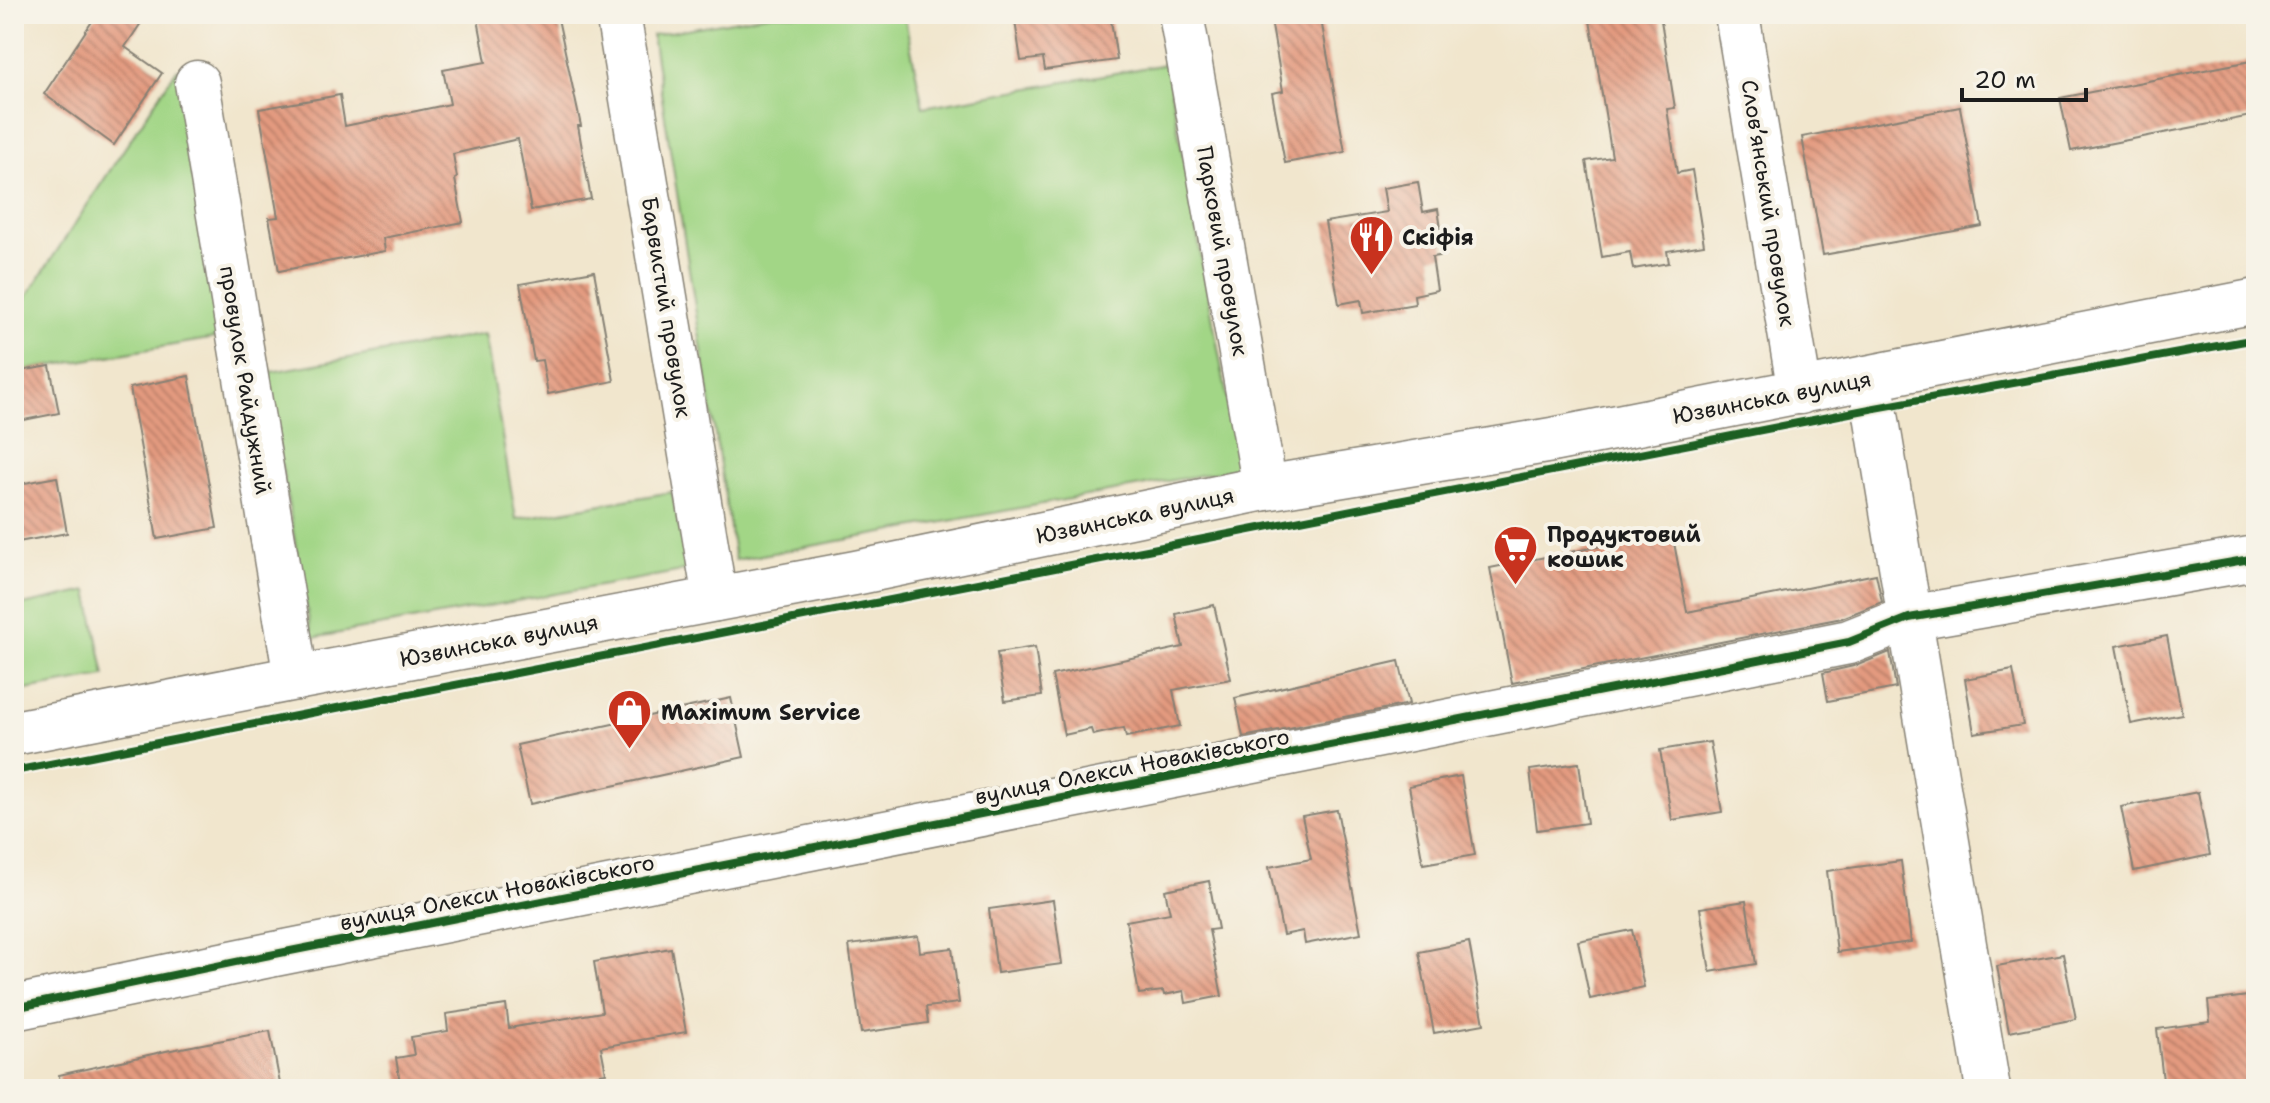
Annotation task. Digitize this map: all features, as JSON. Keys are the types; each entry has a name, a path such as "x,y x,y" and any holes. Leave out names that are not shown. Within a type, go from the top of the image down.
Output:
{"street":[{"name":"Барвистий провулок","path":"618,14 715,599"},
{"name":"Парковий провулок","path":"1181,14 1265,488"},
{"name":"Словʼянський провулок","path":"1737,14 1800,392"},
{"name":"провулок Райдужний","path":"197,83 296,678"},
{"name":"Юзвинська вулиця","path":"14,733 855,573 1265,488 1552,440 2256,301"},
{"path":"1870,378 1988,1089"},
{"name":"вулиця Олекси Новаківського","path":"14,1008 1849,642 1909,618 2256,558"}],"green space":[{"path":"772,14 904,14 923,107 1166,64 1240,468 735,560 652,35"},
{"path":"177,69 197,83 239,334 14,372 14,316"},
{"path":"485,334 516,519 672,492 688,570 312,638 265,373"},
{"path":"88,591 105,676 14,692 14,607"}],"building":[{"path":"97,14 147,14 125,47 162,73 114,145 44,94"},
{"path":"477,14 557,14 581,126 578,126 591,199 531,210 518,139 453,154 463,222 383,238 385,251 279,271 269,218 278,217 259,109 340,95 345,126 450,104 443,70 486,62"},
{"path":"1014,14 1110,14 1117,60 1045,70 1043,58 1021,61"},
{"path":"1270,14 1320,14 1345,152 1285,163 1272,93 1283,91"},
{"path":"1589,14 1660,14 1675,108 1667,109 1677,173 1692,170 1704,245 1667,251 1669,263 1633,269 1630,252 1602,257 1586,161 1612,157"},
{"path":"2256,60 2256,115 2071,151 2060,98"},
{"path":"1960,107 1982,226 1823,255 1802,137"},
{"path":"1418,182 1423,212 1438,209 1445,255 1432,257 1437,290 1414,295 1415,304 1363,313 1361,300 1339,304 1325,222 1387,212 1383,188"},
{"path":"594,271 614,381 548,394 542,360 534,361 520,284"},
{"path":"50,366 59,413 14,422 14,372"},
{"path":"189,376 217,528 157,539 130,388"},
{"path":"57,477 67,533 18,542 14,520 14,485"},
{"path":"1672,532 1687,612 1876,574 1882,602 1842,618 1512,683 1490,568"},
{"path":"1214,605 1231,679 1173,690 1180,726 1126,737 1124,728 1093,735 1091,729 1064,735 1052,675 1183,647 1176,614"},
{"path":"2167,636 2182,714 2131,724 2116,646"},
{"path":"1035,647 1042,696 1005,701 997,653"},
{"path":"1890,652 1896,688 1828,701 1823,673 1858,665"},
{"path":"1399,661 1409,704 1243,737 1235,698"},
{"path":"2013,670 2023,725 1974,733 1965,679"},
{"name":"Maximum Service","path":"731,698 744,757 530,804 517,745"},
{"path":"1710,742 1722,812 1672,820 1660,750"},
{"path":"1579,763 1587,823 1537,830 1530,770"},
{"path":"1461,776 1475,855 1423,864 1409,786"},
{"path":"2198,792 2210,855 2134,871 2121,807"},
{"path":"1337,810 1361,933 1305,944 1303,931 1283,935 1269,867 1311,859 1302,816"},
{"path":"1901,861 1911,942 1837,952 1827,871"},
{"path":"1209,881 1218,929 1209,930 1222,996 1186,1003 1184,991 1164,995 1163,991 1139,994 1126,921 1170,913 1165,890"},
{"path":"1053,900 1062,964 997,973 989,909"},
{"path":"1746,901 1756,964 1710,972 1700,908"},
{"path":"1632,930 1644,987 1590,999 1578,941"},
{"path":"918,936 920,952 952,948 959,1003 926,1007 928,1023 861,1033 849,945"},
{"path":"1469,942 1484,1024 1434,1033 1419,952"},
{"path":"671,948 686,1032 601,1047 606,1073 516,1089 401,1089 396,1058 414,1055 411,1037 448,1031 446,1014 506,1005 509,1028 602,1012 594,962"},
{"path":"2063,954 2076,1019 2009,1032 1997,966"},
{"path":"2256,995 2256,1089 2164,1089 2157,1029 2210,1022 2208,1001"},
{"path":"270,1031 281,1089 60,1089 59,1075"}],"cycle path":[{"path":"14,771 1875,408 2256,339"},
{"path":"14,1008 1849,642 1909,618 2256,558"}],"place":[{"name":"Скіфія","path":"1371,276"},
{"name":"Продуктовий кошик","path":"1516,586"},
{"name":"Maximum Service","path":"630,751"}]}
